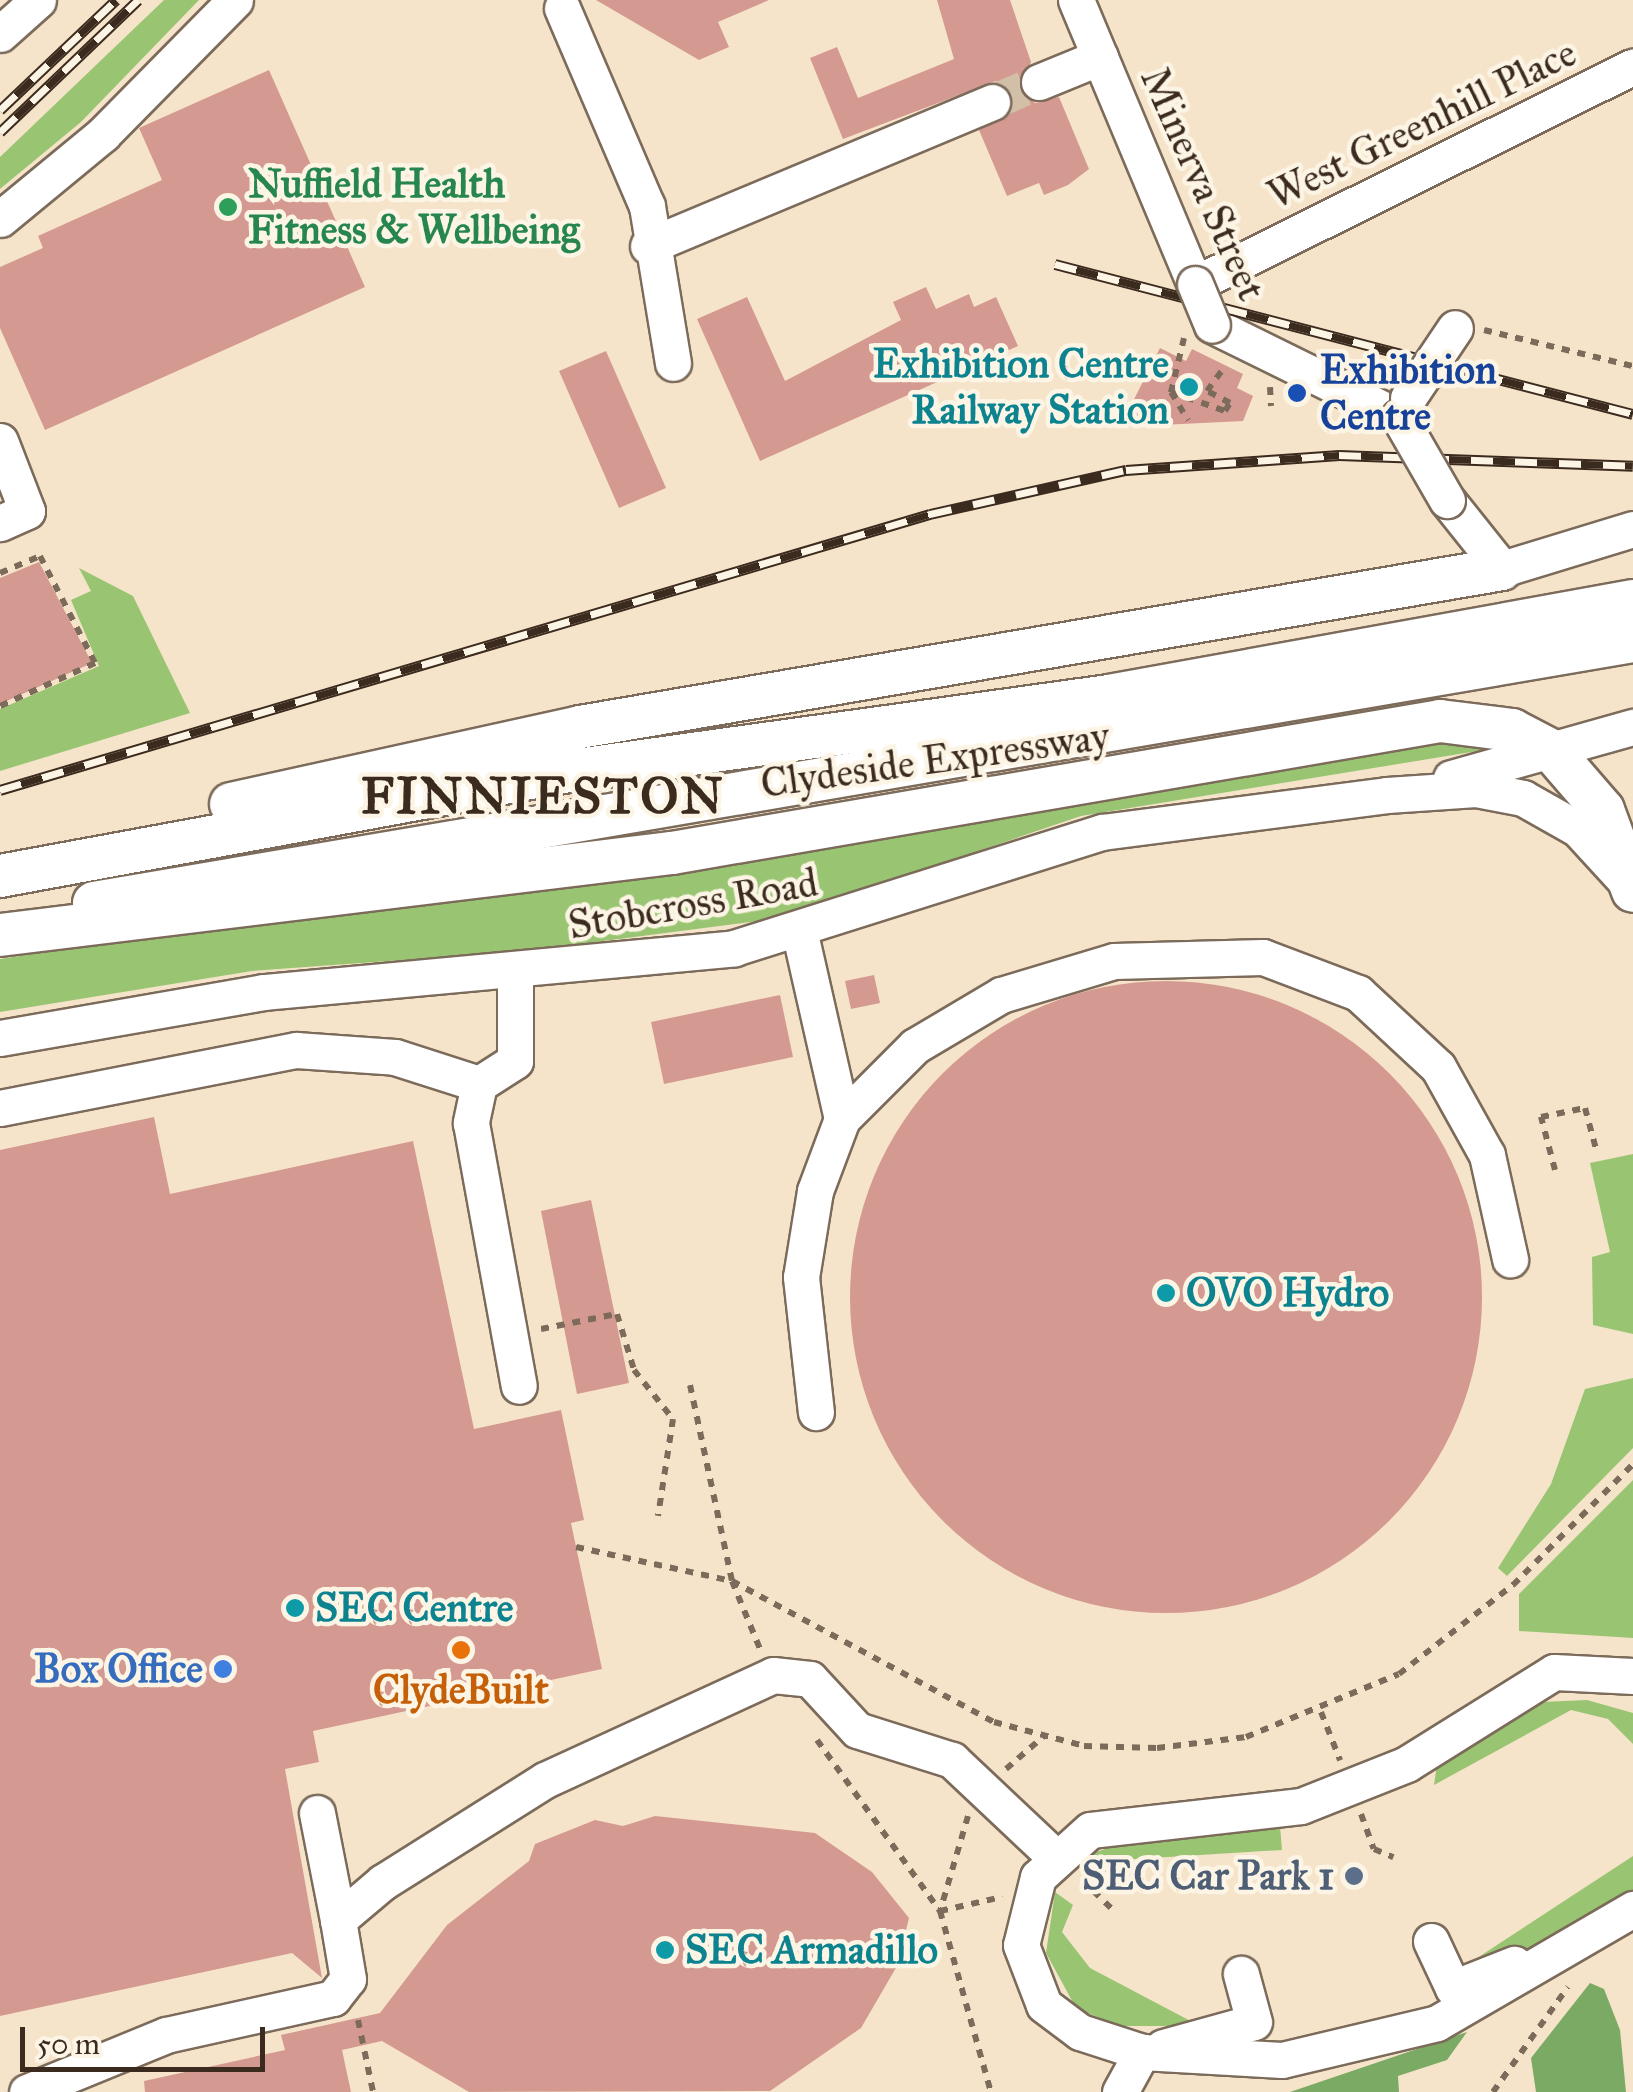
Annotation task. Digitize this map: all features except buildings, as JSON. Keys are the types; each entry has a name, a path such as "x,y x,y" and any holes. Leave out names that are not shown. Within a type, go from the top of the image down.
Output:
{"main road":[{"path":"0,868 170,817 580,727 1519,564"},
{"name":"Clydeside Expressway","path":"0,921 388,846 1507,646 1633,601"},
{"name":"Clydeside Expressway","path":"0,876 562,772 1109,696 1507,646 1633,641"},
{"path":"0,934 672,852 1440,721 1512,730 1552,751 1603,810 1633,892"}],"street":[{"path":"0,34 38,0"},
{"path":"0,219 102,134 234,0"},
{"name":"Minerva Street","path":"1076,0 1176,237 1208,279 1198,329 1403,408"},
{"path":"562,8 647,206 648,246 673,363"},
{"path":"1039,82 1100,57"},
{"name":"West Greenhill Place","path":"1208,279 1633,67"},
{"path":"648,246 992,102"},
{"path":"1457,325 1403,408 1447,500 1519,564 1633,529"},
{"path":"0,441 27,511 0,523"},
{"name":"Stobcross Road","path":"1387,795 1633,727"},
{"name":"Stobcross Road","path":"0,1038 264,992 515,976 800,934 1102,832 1387,795 1476,789 1544,805 1594,843 1633,892"},
{"path":"800,934 842,1118"},
{"path":"816,1412 801,1277 815,1191 842,1118 915,1046 1030,984 1162,955 1263,957 1358,993 1438,1067 1488,1155 1510,1259"},
{"path":"515,976 515,1060 479,1084 471,1123 519,1386"},
{"path":"0,1108 296,1050 396,1056 479,1084"},
{"path":"1633,1676 1554,1672 1433,1750 1352,1788 1245,1817 1090,1830 1054,1856 1021,1925 1033,1988 1080,2032 1142,2052 1282,2060 1399,2037 1480,2005 1633,1909"},
{"path":"338,1920 545,1780 783,1674 824,1689 857,1730 952,1760 1054,1856"},
{"path":"27,2092 166,2036 324,2002 345,1986 347,1964 317,1814"},
{"path":"1431,1941 1453,1988 1599,1932"},
{"path":"1120,2092 1142,2052 1254,2022 1241,1974"}],"path":[{"path":"1457,325 1633,366"},
{"path":"1170,392 1198,329"},
{"path":"1170,392 1225,411 1230,403 1207,391 1220,368 1232,371"},
{"path":"1256,382 1269,389"},
{"path":"1170,392 1188,420"},
{"path":"0,572 40,556 95,664 0,706"},
{"path":"1554,1170 1541,1117 1585,1108 1596,1149"},
{"path":"510,1335 617,1314 634,1370 673,1418 658,1516"},
{"path":"576,1547 732,1582 994,1722 1084,1746 1157,1748 1246,1736 1399,1674 1513,1585 1633,1464"},
{"path":"347,1964 373,2092"},
{"path":"1493,2092 1575,1976"}],"green space":[{"path":"164,0 199,0 81,122 0,189 0,157"},
{"path":"79,568 133,596 190,713 0,771 0,709 99,666 71,600 91,591"},
{"path":"1457,734 1508,746 1081,816 781,918 526,951 252,971 0,1012 0,959"},
{"path":"1633,1154 1633,1334 1593,1325 1592,1257 1610,1252 1590,1163"},
{"path":"1633,1378 1633,1448 1507,1576 1498,1568 1551,1484 1585,1389"},
{"path":"1633,1480 1633,1638 1519,1631 1519,1594"},
{"path":"1587,1700 1633,1713 1633,1744 1608,1719 1571,1710 1434,1785 1437,1764 1510,1716 1541,1702"},
{"path":"1280,1826 1282,1850 1120,1860 1097,1879 1086,1856 1126,1841"},
{"path":"1633,1856 1633,1891 1611,1907 1510,1960 1468,1964"},
{"path":"1055,1892 1073,1905 1062,1932 1090,1968 1200,2026 1119,2026 1076,2008 1046,1953"},
{"path":"1590,1983 1604,1989 1620,2030 1626,2092 1536,2092 1531,2058"},
{"path":"1467,2032 1447,2060 1398,2076 1399,2092 1290,2092"}],"tunnel":[{"path":"992,102 1039,82"}],"railway":[{"path":"0,110 116,0"},
{"path":"0,132 138,0"},
{"path":"1055,264 1633,414"},
{"path":"0,790 930,514 1126,470 1339,455 1633,466"}],"place":[{"name":"Nuffield Health Fitness & Wellbeing","path":"228,207"},
{"name":"Exhibition Centre Railway Station","path":"1189,387"},
{"name":"Exhibition Centre","path":"1297,393"},
{"name":"OVO Hydro","path":"1166,1293"},
{"name":"SEC Centre","path":"295,1608"},
{"name":"ClydeBuilt","path":"461,1650"},
{"name":"Box Office","path":"223,1669"},
{"name":"SEC Car Park 1","path":"1354,1876"},
{"name":"SEC Armadillo","path":"665,1950"}],"district":[{"name":"FINNIESTON","path":"543,797"}]}
